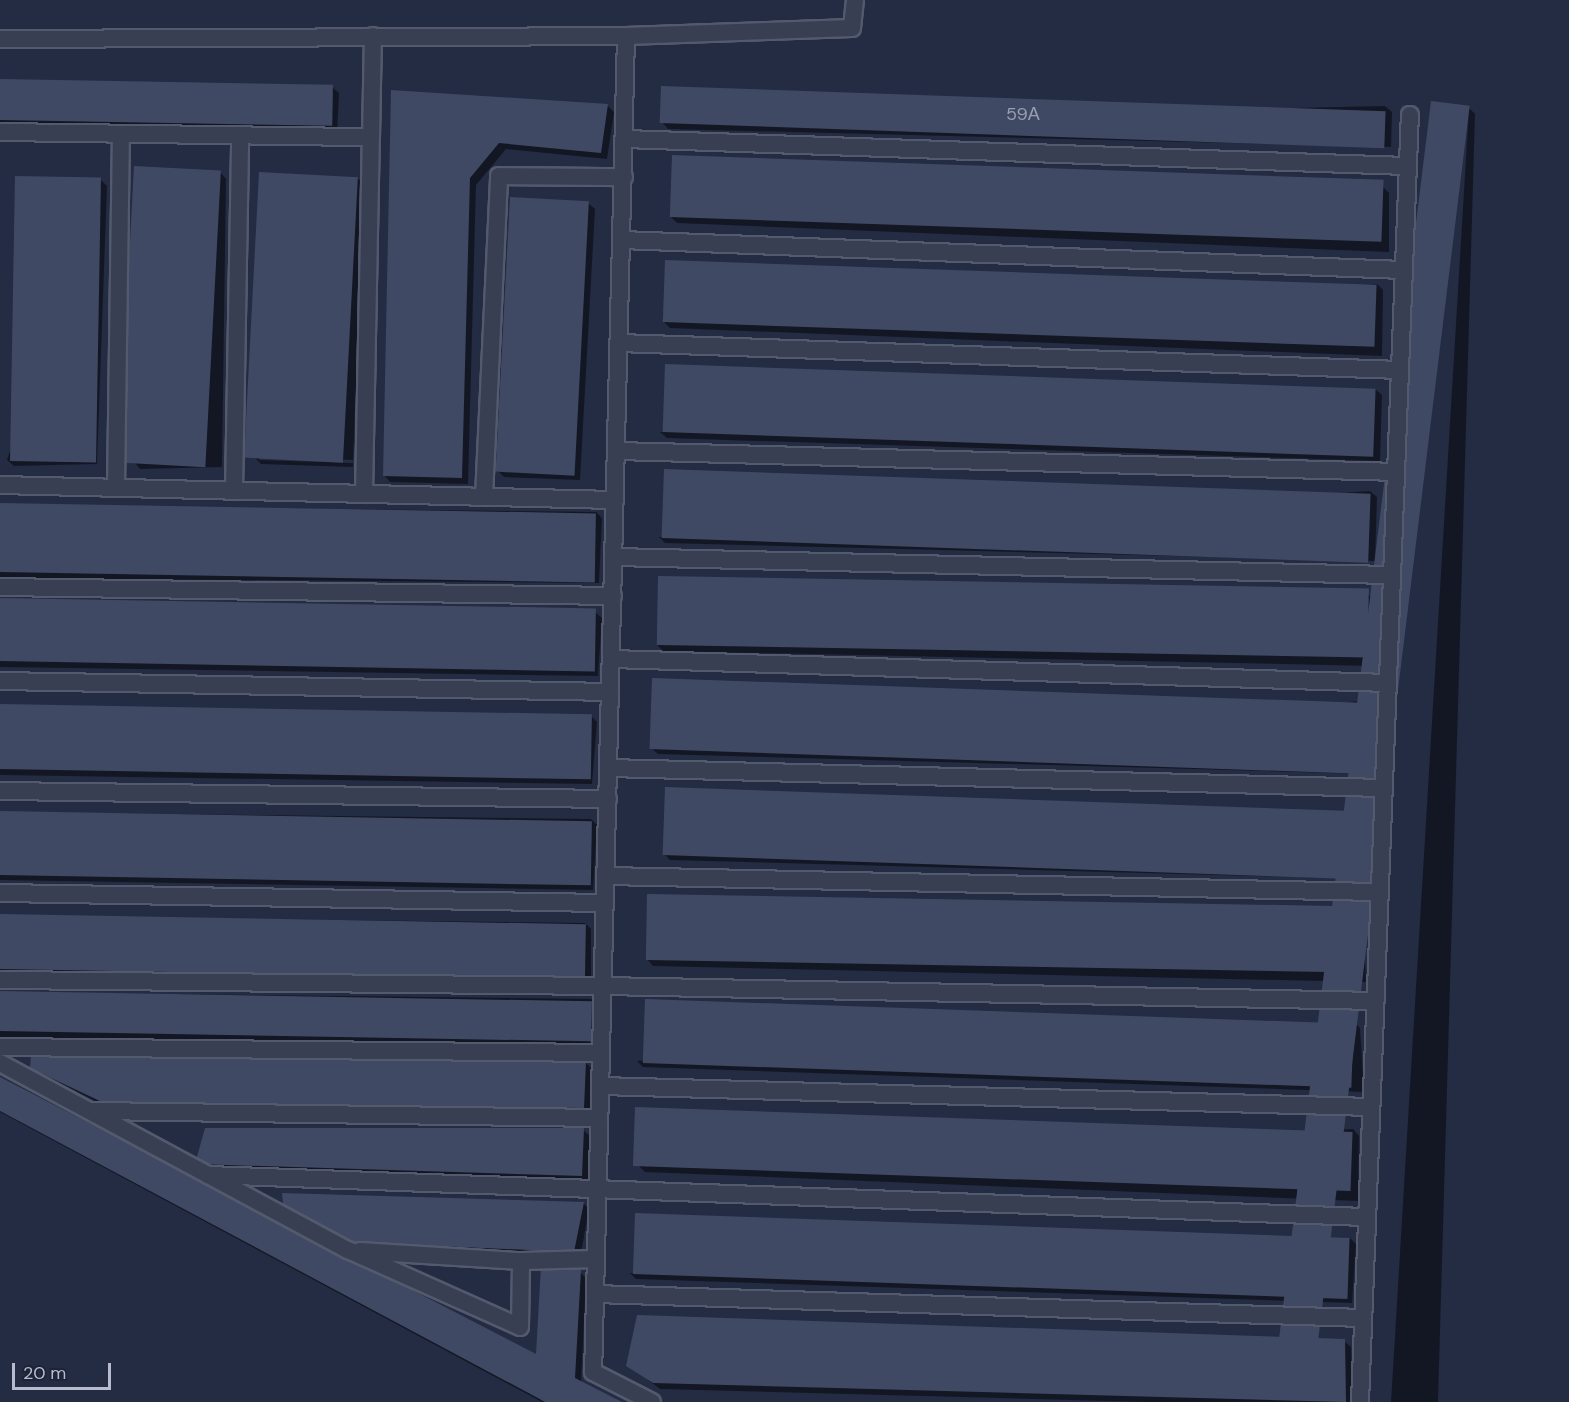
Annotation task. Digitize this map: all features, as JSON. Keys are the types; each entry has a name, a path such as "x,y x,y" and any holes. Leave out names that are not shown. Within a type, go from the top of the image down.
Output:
{"lane":[{"path":"0,39 626,36 852,28 855,0"},
{"path":"364,494 373,36"},
{"path":"626,36 593,1372 652,1402"},
{"path":"1360,1402 1410,115"},
{"path":"0,132 371,137"},
{"path":"116,488 121,134"},
{"path":"234,491 240,136"},
{"path":"625,139 1407,166"},
{"path":"484,497 499,176 624,177"},
{"path":"622,240 1403,270"},
{"path":"619,343 1400,370"},
{"path":"617,451 1395,472"},
{"path":"0,485 615,500"},
{"path":"614,557 1392,575"},
{"path":"0,587 613,596"},
{"path":"611,659 1388,683"},
{"path":"0,681 610,692"},
{"path":"608,768 1383,788"},
{"path":"0,791 608,799"},
{"path":"606,876 1379,892"},
{"path":"0,893 605,903"},
{"path":"0,980 603,986 1375,1001"},
{"path":"0,1047 601,1053"},
{"path":"0,1063 348,1250 520,1327 521,1261"},
{"path":"600,1086 1371,1107"},
{"path":"90,1111 599,1118"},
{"path":"208,1175 597,1192 1367,1217"},
{"path":"348,1250 521,1261 595,1259"},
{"path":"594,1294 1363,1318"}],"building":[{"path":"0,79 333,85 332,126 0,120"},
{"path":"661,86 1386,111 1384,148 660,123"},
{"path":"391,90 608,104 601,153 499,143 470,178 462,478 383,476"},
{"path":"1431,101 1470,106 1311,1398 1272,1393"},
{"path":"672,155 1384,180 1381,242 670,217"},
{"path":"134,166 221,171 205,467 118,463"},
{"path":"259,172 358,177 343,463 244,458"},
{"path":"15,176 101,178 96,462 10,461"},
{"path":"510,197 589,201 574,476 496,472"},
{"path":"665,260 1377,285 1374,347 663,322"},
{"path":"665,364 1376,389 1373,457 663,432"},
{"path":"664,469 1371,494 1368,563 662,538"},
{"path":"0,503 596,513 595,582 0,572"},
{"path":"658,576 1369,588 1368,657 657,645"},
{"path":"0,598 596,608 595,671 0,661"},
{"path":"652,678 1363,703 1360,774 650,749"},
{"path":"0,704 592,714 591,779 0,769"},
{"path":"665,787 1360,811 1357,879 663,855"},
{"path":"0,811 592,821 591,885 0,875"},
{"path":"647,894 1358,906 1357,972 646,960"},
{"path":"0,914 586,924 585,979 0,969"},
{"path":"0,991 592,1001 591,1041 0,1031"},
{"path":"645,999 1354,1024 1351,1088 643,1063"},
{"path":"31,1057 586,1062 584,1108 104,1103 30,1068"},
{"path":"0,1077 536,1354 541,1267 581,1270 575,1378 622,1402 545,1402 0,1111"},
{"path":"635,1107 1353,1132 1351,1191 633,1166"},
{"path":"205,1128 584,1128 582,1176 195,1164"},
{"path":"282,1193 584,1202 574,1252 348,1242 284,1212"},
{"path":"635,1213 1350,1238 1347,1299 633,1274"},
{"path":"637,1315 1345,1339 1346,1402 653,1383 626,1366"}]}
